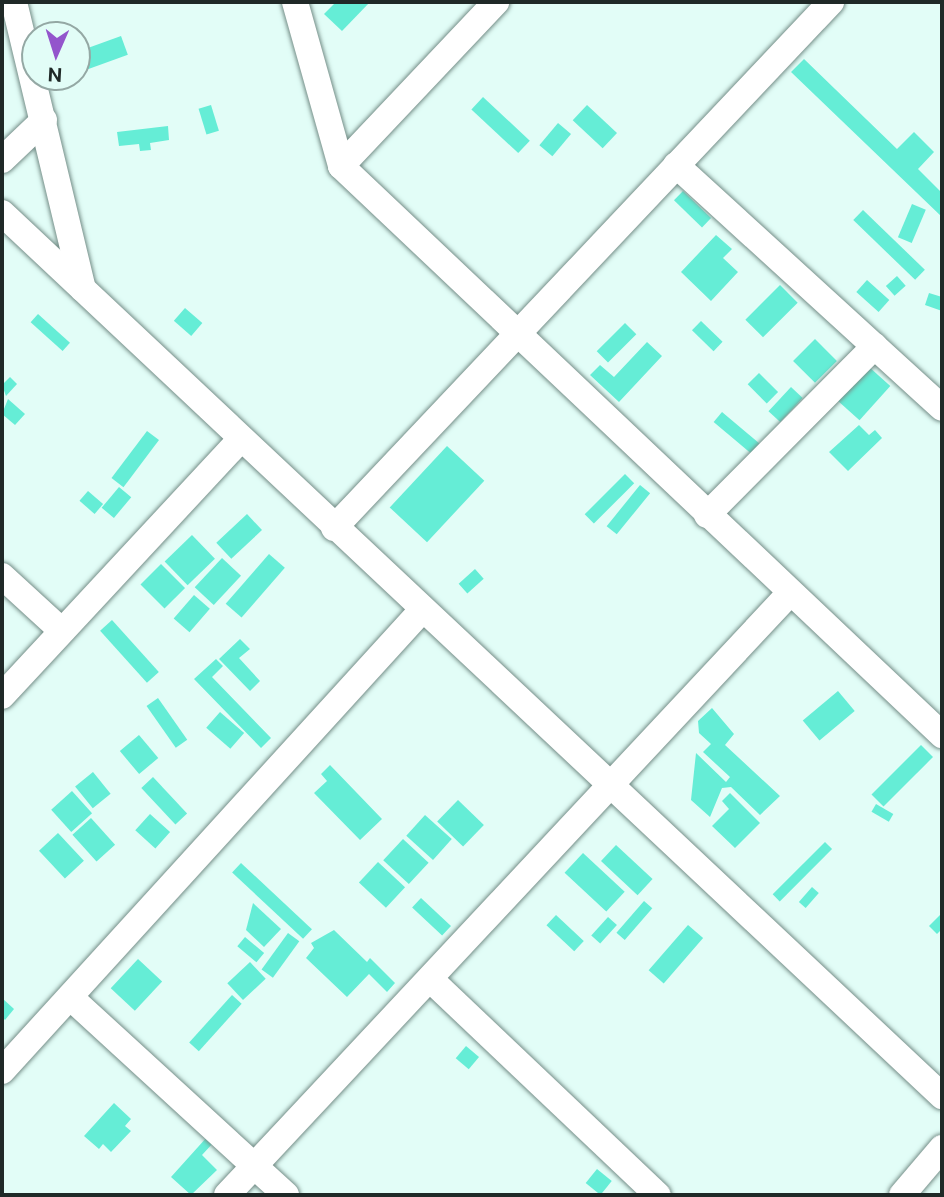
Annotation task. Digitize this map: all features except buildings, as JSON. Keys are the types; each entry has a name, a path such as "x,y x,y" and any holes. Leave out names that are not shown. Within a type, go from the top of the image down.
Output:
{"street":[{"path":"14,2 83,289"},
{"path":"295,2 341,166 942,735"},
{"path":"341,166 496,2"},
{"path":"334,528 831,2"},
{"path":"2,160 44,120"},
{"path":"676,165 942,408"},
{"path":"2,212 240,440 610,782 942,1096"},
{"path":"707,515 874,346"},
{"path":"2,696 240,440"},
{"path":"2,576 62,631"},
{"path":"227,1195 610,782 790,593"},
{"path":"2,1072 422,610"},
{"path":"430,979 658,1195"},
{"path":"70,997 286,1195"},
{"path":"902,1195 942,1148"}]}
